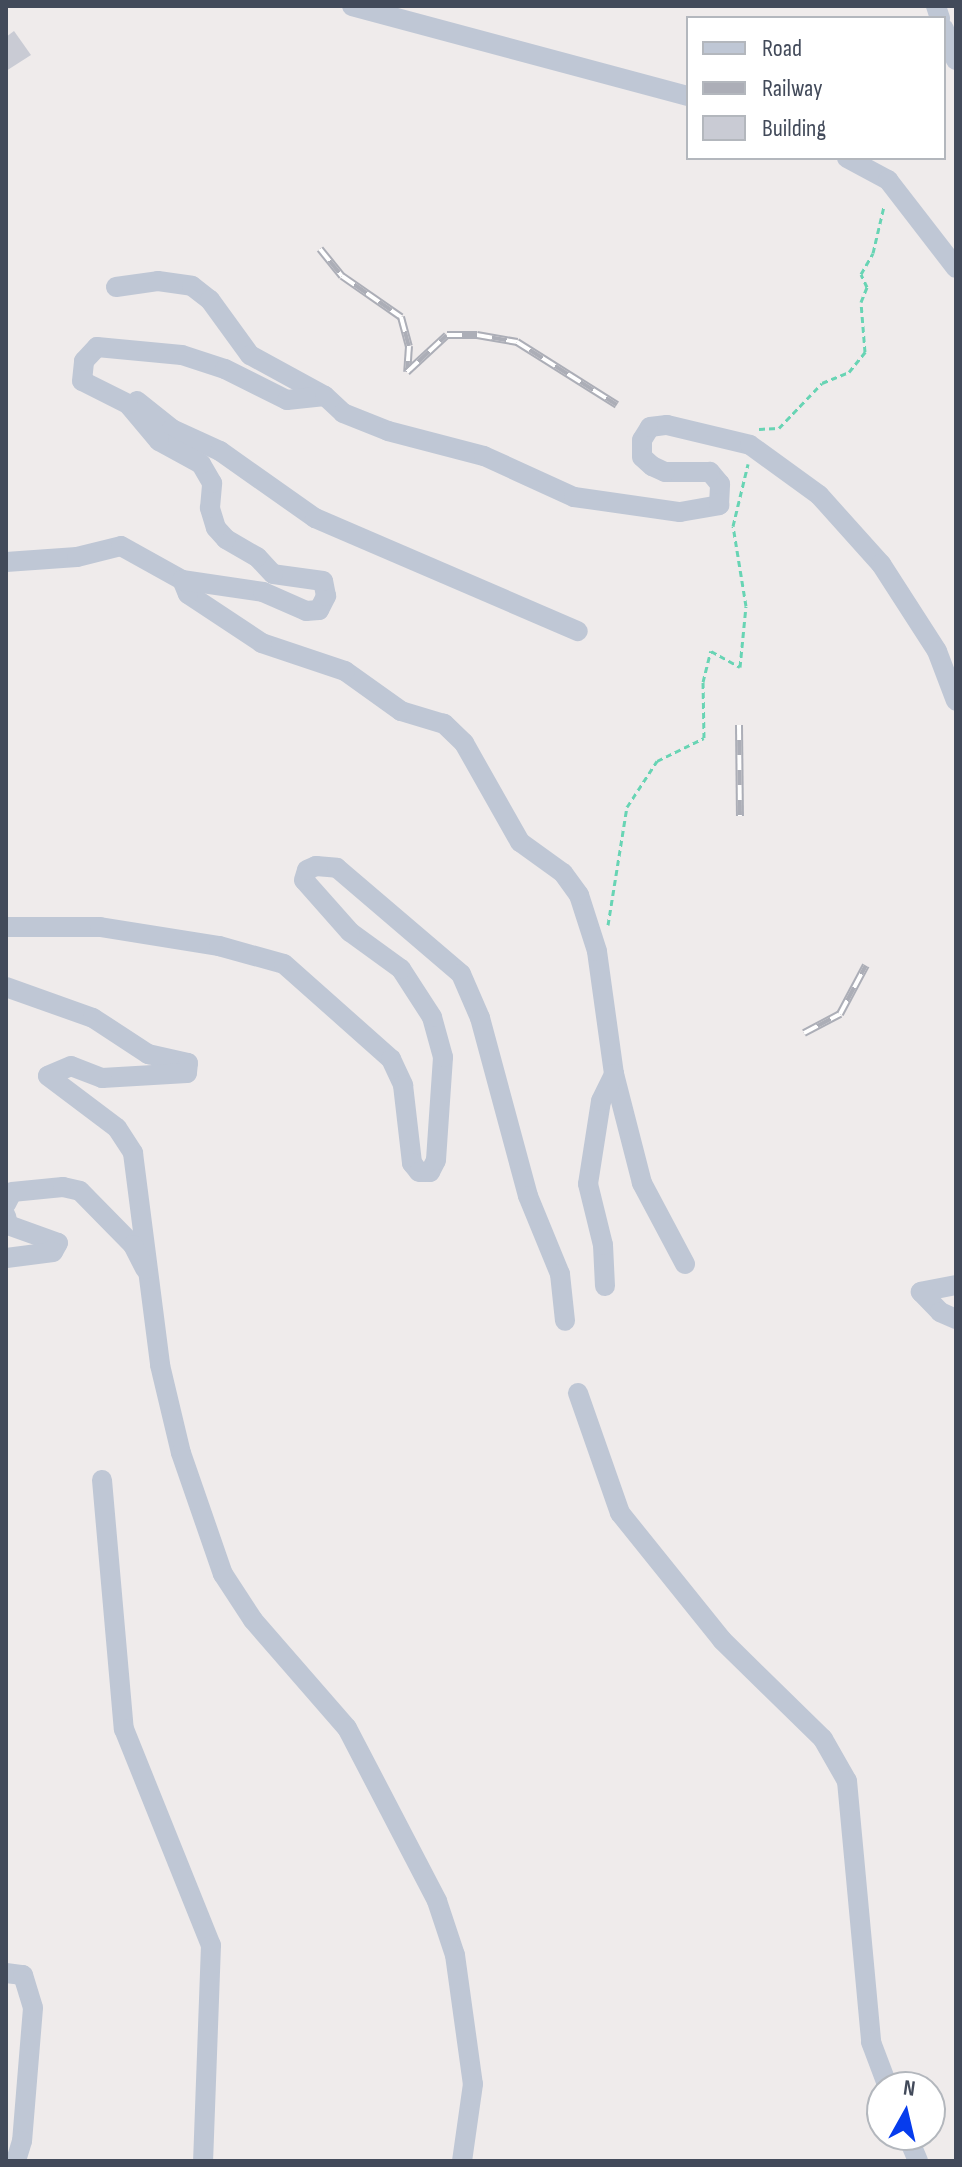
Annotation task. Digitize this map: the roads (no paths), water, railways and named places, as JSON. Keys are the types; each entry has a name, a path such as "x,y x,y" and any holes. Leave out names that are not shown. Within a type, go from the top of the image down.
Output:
{"lane":[{"path":"352,6 686,95"},
{"path":"946,34 956,60"},
{"path":"851,160 888,180 956,268"},
{"path":"116,287 158,281 192,286 210,300 250,355 325,396 343,413 484,456 574,497 680,512 719,505 720,484 710,472 665,472 652,466 642,457 642,440 650,427 667,425 750,445 819,495 881,564 937,651 956,701"},
{"path":"6,562 77,557 121,546 182,580 263,592 306,611 319,610 326,596 323,581 273,574 257,557 226,539 216,528 210,508 212,483 201,464 159,441 128,404 82,381 84,361 97,347 182,355 225,369 287,400 325,396"},
{"path":"99,389 127,393 172,429 220,451 315,518 578,631"},
{"path":"182,580 188,594 262,643 345,671 401,711 444,724 464,743 520,842 563,873 579,895 597,951 614,1074 642,1183 685,1264"},
{"path":"6,927 100,927 219,946 284,964 391,1059 403,1085 412,1163 419,1172 430,1172 436,1160 443,1057 432,1017 401,969 350,932 304,880 307,870 316,866 337,868 461,974 480,1018 528,1196 560,1274 565,1321"},
{"path":"6,987 93,1018 148,1054 188,1063 187,1073 102,1078 71,1066 48,1076 117,1128 133,1153 160,1365 181,1453 223,1574 253,1620 347,1728 437,1901 455,1955 473,2084 462,2161"},
{"path":"605,1286 603,1245 588,1184 601,1101 614,1074"},
{"path":"6,1204 12,1192 63,1187 80,1191 133,1245 151,1280"},
{"path":"6,1216 8,1225 58,1243 53,1252 6,1258"},
{"path":"956,1285 921,1292 940,1312 956,1319"},
{"path":"578,1393 620,1513 722,1640 823,1739 847,1781 871,2042 882,2071"},
{"path":"102,1480 124,1729 211,1945 203,2161"},
{"path":"6,1973 23,1975 33,2008 22,2141 16,2161"}],"railway":[{"path":"320,249 342,276 401,317 409,346 407,372"},
{"path":"407,372 447,335 477,335 517,342 617,405"},
{"path":"739,725 740,816"},
{"path":"804,1033 840,1014 866,965"}]}
